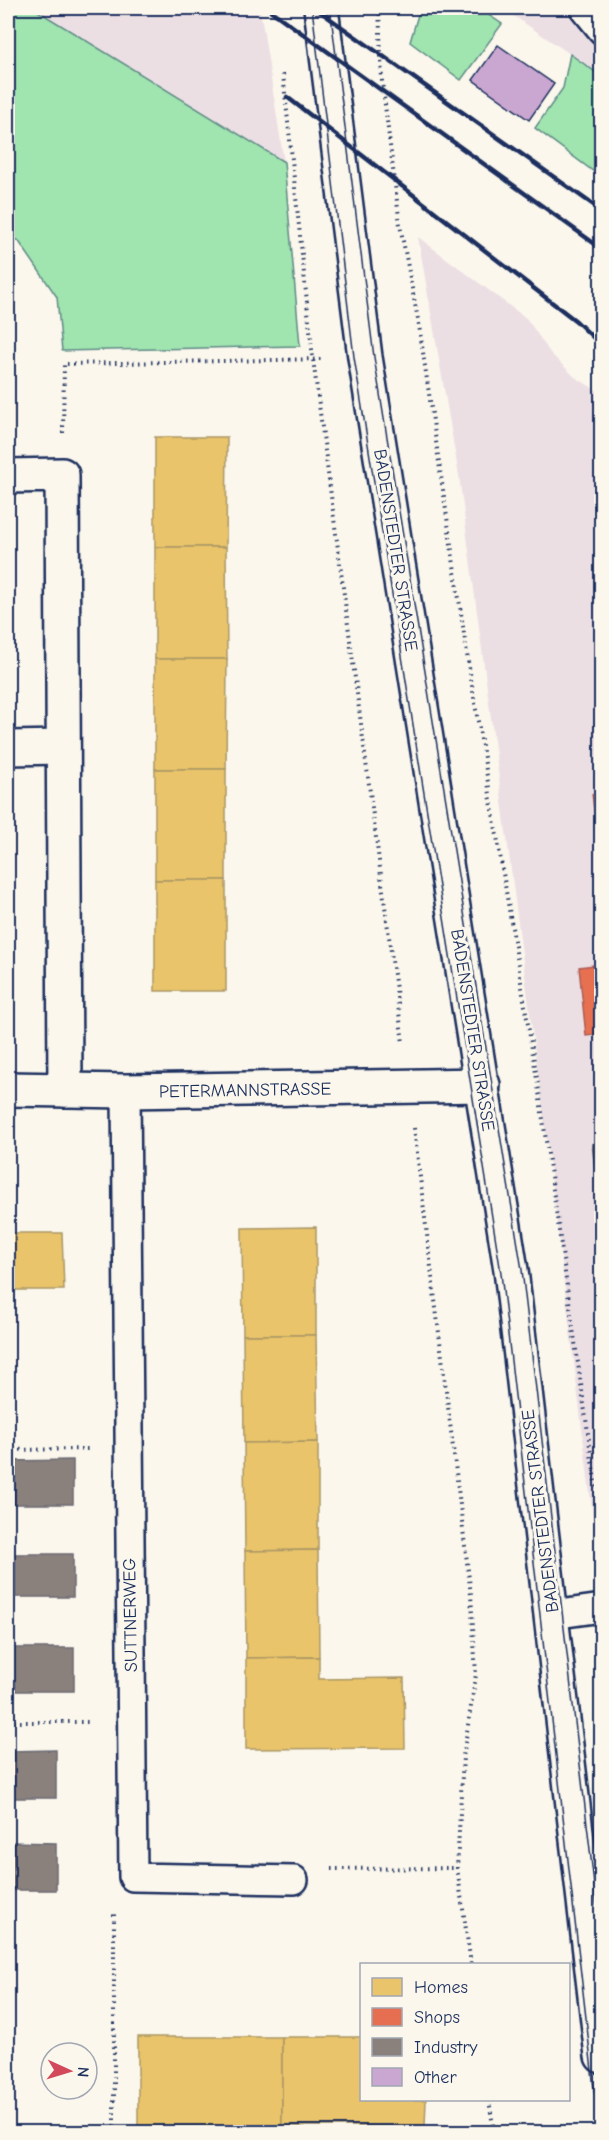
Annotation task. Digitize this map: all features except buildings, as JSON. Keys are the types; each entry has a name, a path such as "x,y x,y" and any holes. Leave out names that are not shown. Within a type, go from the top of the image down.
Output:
{"street":[{"name":"BADENSTEDTER STRASSE","path":"321,8 365,357 511,1270 602,2056"},
{"path":"8,476 62,476 65,1090"},
{"path":"8,748 63,747"},
{"name":"PETERMANNSTRASSE","path":"8,1089 126,1091 483,1085"}],"lane":[{"path":"584,8 602,30"},
{"name":"SUTTNERWEG","path":"126,1091 133,1877"},
{"path":"552,1615 602,1608"},
{"path":"133,1877 294,1880"}],"path":[{"path":"379,8 382,81 399,225 419,325 468,661 538,1085 602,1530"},
{"path":"282,66 313,359 409,1087 471,1595 476,1674 464,1757 457,1868 471,1963"},
{"path":"62,476 64,364 365,357"},
{"path":"8,1450 129,1449"},
{"path":"8,1722 132,1723"},
{"path":"294,1880 316,1869 457,1868"},
{"path":"114,2133 114,1905 133,1877"},
{"path":"489,2101 494,2133"}],"shaded area":[{"path":"33,8 260,8 284,162"},
{"path":"502,8 601,8 601,76 570,54"},
{"path":"418,237 527,319 551,354 575,377 601,393 601,1584 548,1150 459,476"}],"green space":[{"path":"8,8 33,8 284,162 300,346 62,351 57,297 18,240 8,239"},
{"path":"420,8 478,8 502,24 461,80 410,42"},
{"path":"570,54 601,76 601,177 535,128 563,88"}],"tram line":[{"path":"312,8 354,357 501,1273 599,2132"},
{"path":"330,8 374,357 522,1270 602,1952"}],"railway":[{"path":"267,8 602,249"},
{"path":"315,8 602,211"},
{"path":"287,97 576,321 602,346"}]}
